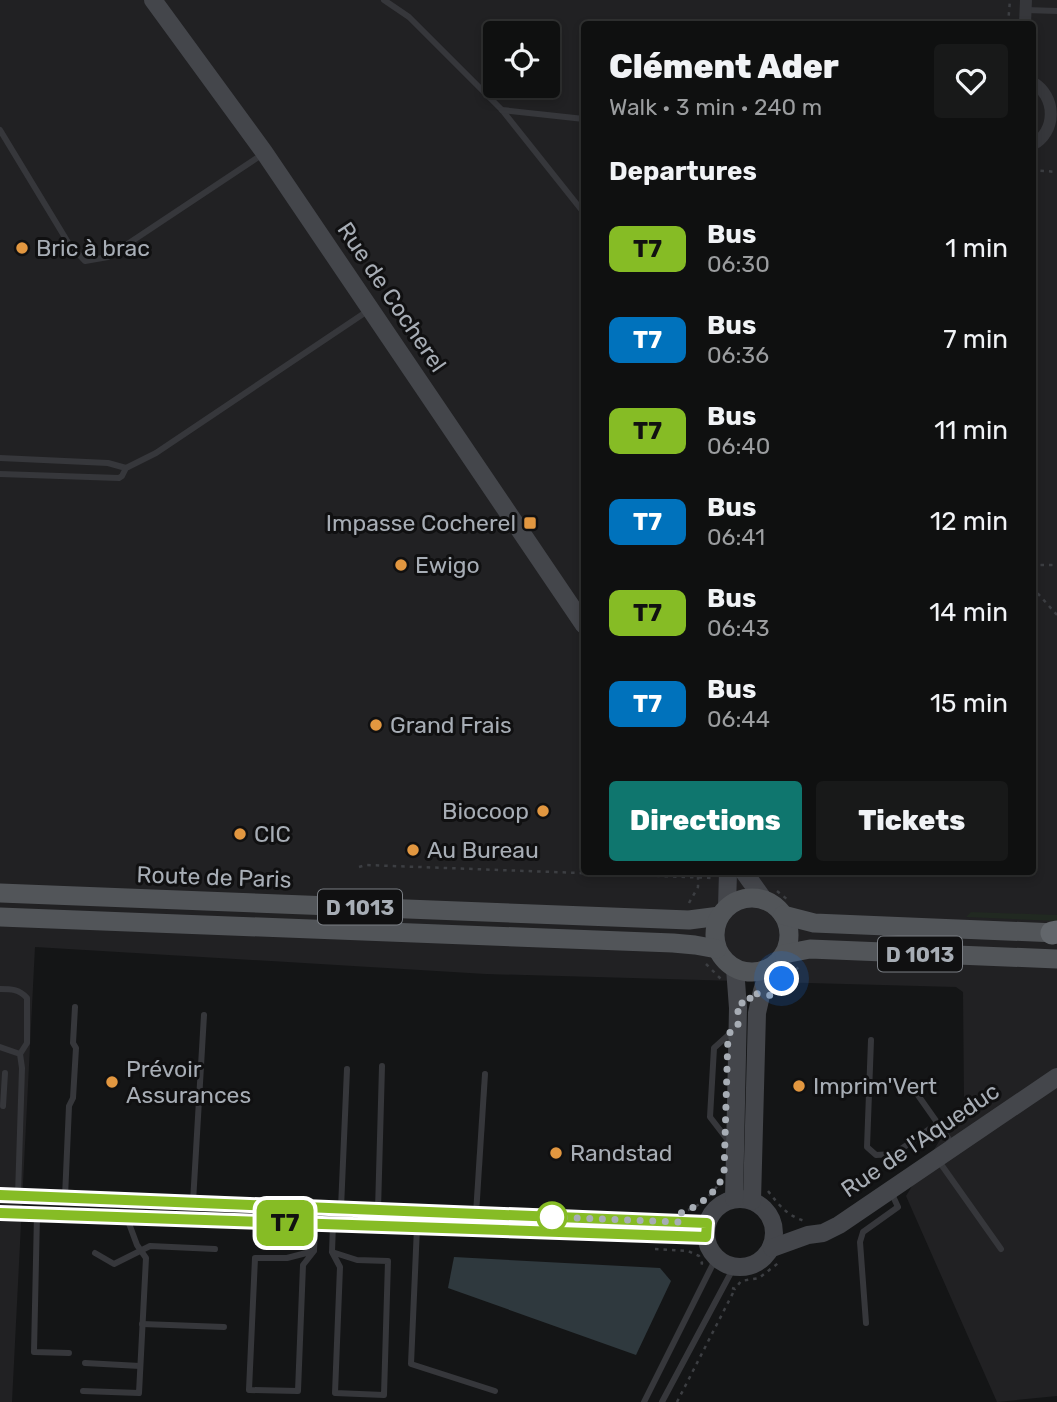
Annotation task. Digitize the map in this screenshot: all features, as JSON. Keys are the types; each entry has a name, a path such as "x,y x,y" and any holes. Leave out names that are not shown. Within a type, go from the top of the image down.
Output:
{"main road":[{"name":"Route de Paris","path":"0,893 686,920 724,911"},
{"path":"754,898 764,900 774,905 783,915 788,925 788,945 776,961 752,972 729,975 728,963 717,949 715,926 724,911 735,902 754,898"},
{"name":"D 1013","path":"783,915 814,923 1055,933"},
{"name":"D 1013","path":"0,917 695,945 717,949"},
{"name":"D 1013","path":"776,961 810,949 1057,959"}],"street":[{"name":"Rue de Cocherel","path":"153,0 264,152 581,621"},
{"path":"1036,84 1051,94 1056,115 1049,135 1036,144"},
{"path":"724,911 734,875"},
{"path":"735,875 764,900"},
{"path":"752,1201 757,1013 761,994 776,961"},
{"path":"729,975 738,990 734,1199"},
{"name":"Rue de l'Aqueduc","path":"772,1248 823,1233 839,1224 1057,1077"},
{"path":"0,1195 681,1222 706,1230"},
{"path":"734,1199 752,1201 768,1213 773,1222 775,1230 772,1248 765,1257 747,1267 725,1264 716,1258 709,1248 706,1230 711,1214 717,1207 734,1199"},
{"path":"0,1213 417,1227 706,1230"},
{"path":"773,1222 808,1236"}],"lane":[{"path":"384,0 409,17 502,110 581,209"},
{"path":"1026,5 1057,11"},
{"path":"502,110 581,119"},
{"path":"0,130 69,244 85,261 108,257 264,152"},
{"path":"0,474 119,478 126,468 156,453 370,309"},
{"path":"0,458 108,463 126,468"},
{"path":"0,989 14,989 27,998 27,1043 20,1054 22,1068 18,1195"},
{"path":"65,1197 69,1106 74,1098 75,1007"},
{"path":"193,1202 204,1014"},
{"path":"735,1149 710,1117 714,1048 738,1027"},
{"path":"871,1040 867,1147 876,1155 894,1154 938,1124"},
{"path":"0,1047 20,1054"},
{"path":"378,1210 383,1066"},
{"path":"341,1208 347,1069"},
{"path":"5,1073 2,1106 21,1107"},
{"path":"477,1214 485,1074"},
{"path":"908,1081 954,1147"},
{"path":"937,1159 1001,1249"},
{"path":"866,1323 860,1242 863,1232 898,1207 890,1190"},
{"path":"37,1214 34,1352 69,1353"},
{"path":"83,1391 139,1393 146,1258 130,1230 126,1217"},
{"path":"314,1251 287,1258 255,1258 249,1390 298,1391 303,1265 314,1251 315,1224"},
{"path":"332,1252 357,1260 388,1261 384,1395 335,1393 341,1267 332,1252 333,1224"},
{"path":"417,1227 411,1364 495,1391"},
{"path":"95,1253 114,1264 150,1246 215,1249"},
{"path":"644,1402 716,1258"},
{"path":"662,1402 734,1267"},
{"path":"142,1324 224,1327"},
{"path":"85,1363 140,1366"}],"path":[{"path":"1008,21 1010,0"},
{"path":"1036,170 1057,172"},
{"path":"1036,565 1057,565"},
{"path":"1036,591 1057,615"},
{"path":"359,867 366,865 581,873"},
{"path":"643,875 722,875"},
{"path":"686,920 687,906 698,887 698,877"},
{"path":"695,945 694,959 729,975"},
{"path":"761,994 775,996 776,988 782,979 805,964"},
{"path":"681,1222 681,1213 696,1207 709,1196 720,1184 724,1174"},
{"path":"650,1249 688,1251 699,1256 702,1264 698,1274"},
{"path":"677,1402 735,1289"}],"shaded area":[{"path":"0,0 1057,0 1057,1396 997,1402 906,1196 964,1100 963,992 956,987 486,974 35,947 12,1402 0,1402"},
{"path":"971,912 1057,915 1057,921 966,917"},
{"path":"454,1257 660,1268 671,1281 636,1355 448,1288"}],"bus line":[{"name":"T7","path":"0,1195 707,1223 706,1237 0,1213"}],"place":[{"name":"Bric à brac","path":"22,248"},
{"name":"Impasse Cocherel","path":"530,523"},
{"name":"Ewigo","path":"401,565"},
{"name":"Grand Frais","path":"376,725"},
{"name":"Biocoop","path":"543,811"},
{"name":"CIC","path":"240,834"},
{"name":"Au Bureau","path":"413,850"},
{"name":"Prévoir Assurances","path":"112,1082"},
{"name":"Imprim'Vert","path":"799,1086"},
{"name":"Randstad","path":"556,1153"}],"route":[{"path":"552,1217 681,1222 681,1213 696,1207 709,1196 720,1184 724,1174 728,1034 738,1027 738,1003 750,1003 750,993 775,996 776,988 782,979"}]}
